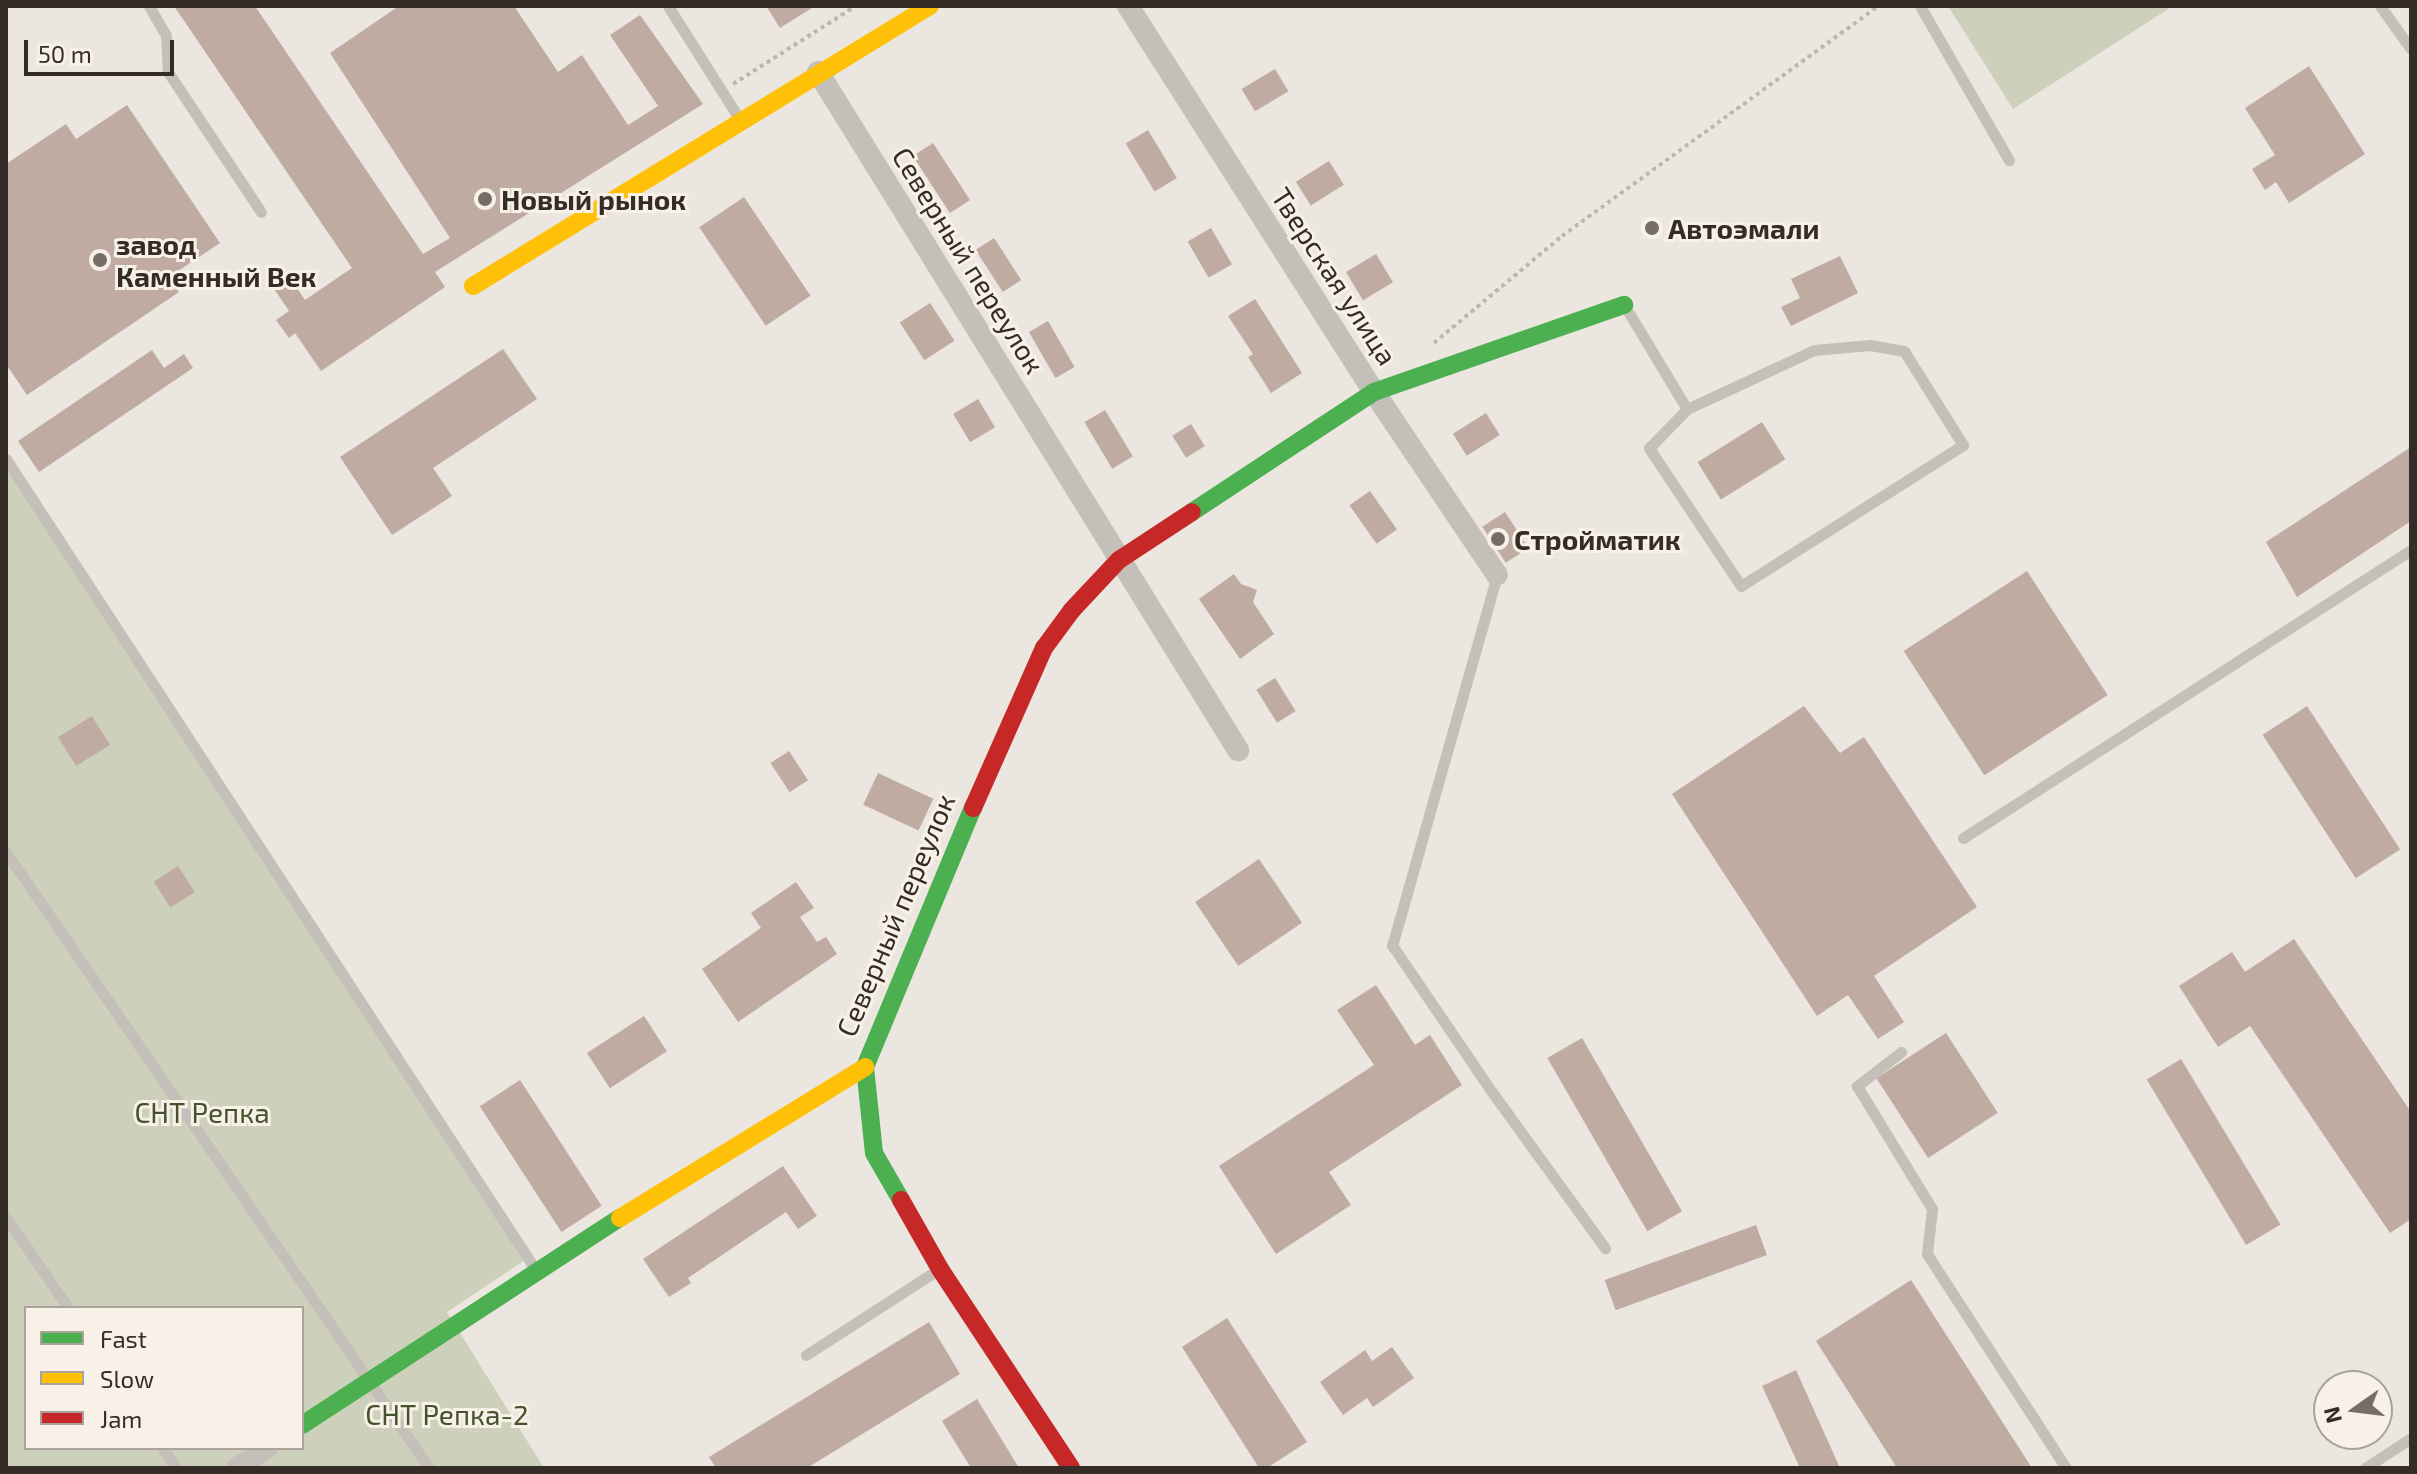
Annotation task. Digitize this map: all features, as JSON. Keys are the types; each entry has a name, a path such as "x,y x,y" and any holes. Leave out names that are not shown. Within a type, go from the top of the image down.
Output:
{"street":[{"path":"473,286 930,6"},
{"name":"Тверская улица","path":"1128,6 1374,392 1497,575"},
{"name":"Северный переулок","path":"818,72 1238,750"},
{"path":"1119,560 1374,392 1624,305"},
{"name":"Северный переулок","path":"1071,1468 940,1269 874,1153 865,1067 1006,729 1044,648 1072,610 1119,560"},
{"path":"304,1424 536,1270 865,1067"},
{"path":"237,1468 264,1450"}],"lane":[{"path":"149,6 166,36 168,72 261,212"},
{"path":"668,6 740,121"},
{"path":"1920,6 2009,160"},
{"path":"2380,6 2411,49"},
{"path":"1624,305 1687,409"},
{"path":"1870,345 1904,351 1963,445 1741,586 1649,448 1687,409 1814,350 1870,345"},
{"path":"6,459 536,1270"},
{"path":"1963,838 2411,550"},
{"path":"1497,575 1392,945 1492,1092 1605,1248"},
{"path":"6,852 429,1468"},
{"path":"1901,1052 1857,1086 1932,1209 1927,1254 2066,1468"},
{"path":"6,1217 67,1306"},
{"path":"806,1355 940,1269"},
{"path":"2365,1468 2411,1438"},
{"path":"164,1450 176,1468"}],"path":[{"path":"723,91 856,6"},
{"path":"1433,343 1562,236 1878,6"}],"green space":[{"path":"1948,6 2173,6 2013,109"},
{"name":"СНТ Репка","path":"6,459 531,1256 447,1312 544,1468 6,1468"}],"building":[{"name":"Новый рынок","path":"174,6 255,6 423,254 450,238 330,53 399,6 514,6 558,72 582,55 628,125 658,106 610,35 640,15 703,104 435,272 445,287 321,371 295,333 289,338 276,320 289,311 266,277 282,266 305,300 352,268"},
{"path":"766,6 815,6 780,28"},
{"path":"2309,66 2365,154 2289,203 2276,182 2265,190 2252,169 2275,155 2245,108"},
{"path":"1275,69 1288,91 1255,111 1242,89"},
{"name":"завод Каменный Век","path":"127,105 220,243 169,277 179,292 27,395 6,364 6,164 66,124 76,139"},
{"path":"1148,130 1177,178 1155,191 1126,143"},
{"path":"933,143 970,200 950,213 913,156"},
{"path":"1329,161 1344,185 1311,205 1296,182"},
{"path":"744,197 811,296 766,326 699,227"},
{"path":"1211,228 1232,264 1209,278 1188,242"},
{"path":"994,238 1021,280 1003,292 976,250"},
{"path":"1376,254 1393,282 1363,300 1346,272"},
{"path":"1840,256 1858,293 1791,326 1781,307 1800,298 1791,279"},
{"path":"1255,299 1302,373 1271,393 1248,357 1253,354 1228,316"},
{"path":"930,303 955,341 924,360 900,323"},
{"path":"1048,321 1074,367 1055,378 1029,332"},
{"path":"503,349 537,399 433,468 452,496 392,535 340,457"},
{"path":"152,350 164,368 184,354 193,368 39,472 18,441"},
{"path":"978,399 995,427 970,442 953,414"},
{"path":"1105,410 1133,456 1112,469 1084,422"},
{"path":"1486,413 1500,435 1467,456 1453,434"},
{"path":"1762,422 1785,459 1721,500 1698,462"},
{"path":"1191,424 1205,446 1186,458 1172,436"},
{"path":"2411,447 2411,521 2297,597 2266,542"},
{"path":"1370,491 1397,530 1376,544 1350,505"},
{"path":"1505,512 1528,548 1506,563 1482,527"},
{"path":"2027,571 2108,695 1984,775 1904,651"},
{"path":"1234,574 1241,584 1257,590 1253,602 1274,634 1240,659 1199,599"},
{"path":"1275,678 1296,711 1277,723 1256,690"},
{"path":"1804,706 1840,753 1864,737 1977,907 1874,976 1904,1022 1878,1039 1848,995 1817,1016 1672,794"},
{"path":"2307,706 2400,849 2356,878 2263,735"},
{"path":"92,716 110,745 76,766 58,737"},
{"path":"789,751 808,780 790,792 771,763"},
{"path":"878,773 933,799 918,831 863,805"},
{"path":"1259,859 1302,923 1238,966 1195,902"},
{"path":"178,866 195,892 171,908 154,882"},
{"path":"796,882 814,908 800,917 817,942 826,937 837,954 738,1022 702,969 761,928 751,913"},
{"path":"2294,939 2411,1112 2411,1219 2390,1233 2250,1026 2218,1047 2179,986 2232,952 2245,972"},
{"path":"1376,985 1415,1045 1430,1035 1462,1085 1329,1172 1351,1205 1276,1254 1219,1166 1374,1065 1337,1010"},
{"path":"644,1016 667,1051 610,1088 587,1053"},
{"path":"1946,1033 1998,1113 1928,1158 1876,1078"},
{"path":"1582,1038 1682,1211 1647,1231 1547,1058"},
{"path":"2181,1059 2280,1224 2246,1245 2147,1080"},
{"path":"520,1080 602,1206 561,1232 480,1106"},
{"path":"783,1166 817,1216 798,1229 786,1212 688,1278 691,1283 669,1297 643,1259"},
{"path":"1756,1225 1767,1255 1616,1310 1605,1280"},
{"path":"1911,1280 2032,1468 1897,1468 1816,1341"},
{"path":"1227,1318 1307,1442 1267,1468 1259,1468 1182,1347"},
{"path":"929,1322 960,1374 807,1468 716,1468 709,1457"},
{"path":"1392,1347 1414,1378 1373,1407 1367,1398 1343,1415 1320,1382 1365,1350 1372,1361"},
{"path":"1796,1370 1840,1468 1800,1468 1762,1386"},
{"path":"977,1399 1019,1468 971,1468 942,1421"}],"traffic: fast":[{"path":"1192,512 1374,392 1624,305"},
{"path":"901,1200 874,1153 865,1067 973,808"},
{"path":"304,1424 620,1218"}],"traffic: slow":[{"path":"473,286 930,6"},
{"path":"620,1218 865,1067"}],"traffic: jam":[{"path":"973,808 1044,648 1072,610 1119,560 1192,512"},
{"path":"901,1200 940,1269 1071,1468"}],"place":[{"name":"Новый рынок","path":"485,199"},
{"name":"Автоэмали","path":"1652,228"},
{"name":"завод Каменный Век","path":"100,260"},
{"name":"Стройматик","path":"1498,539"}],"park label":[{"name":"СНТ Репка-2","path":"447,1414"}]}
